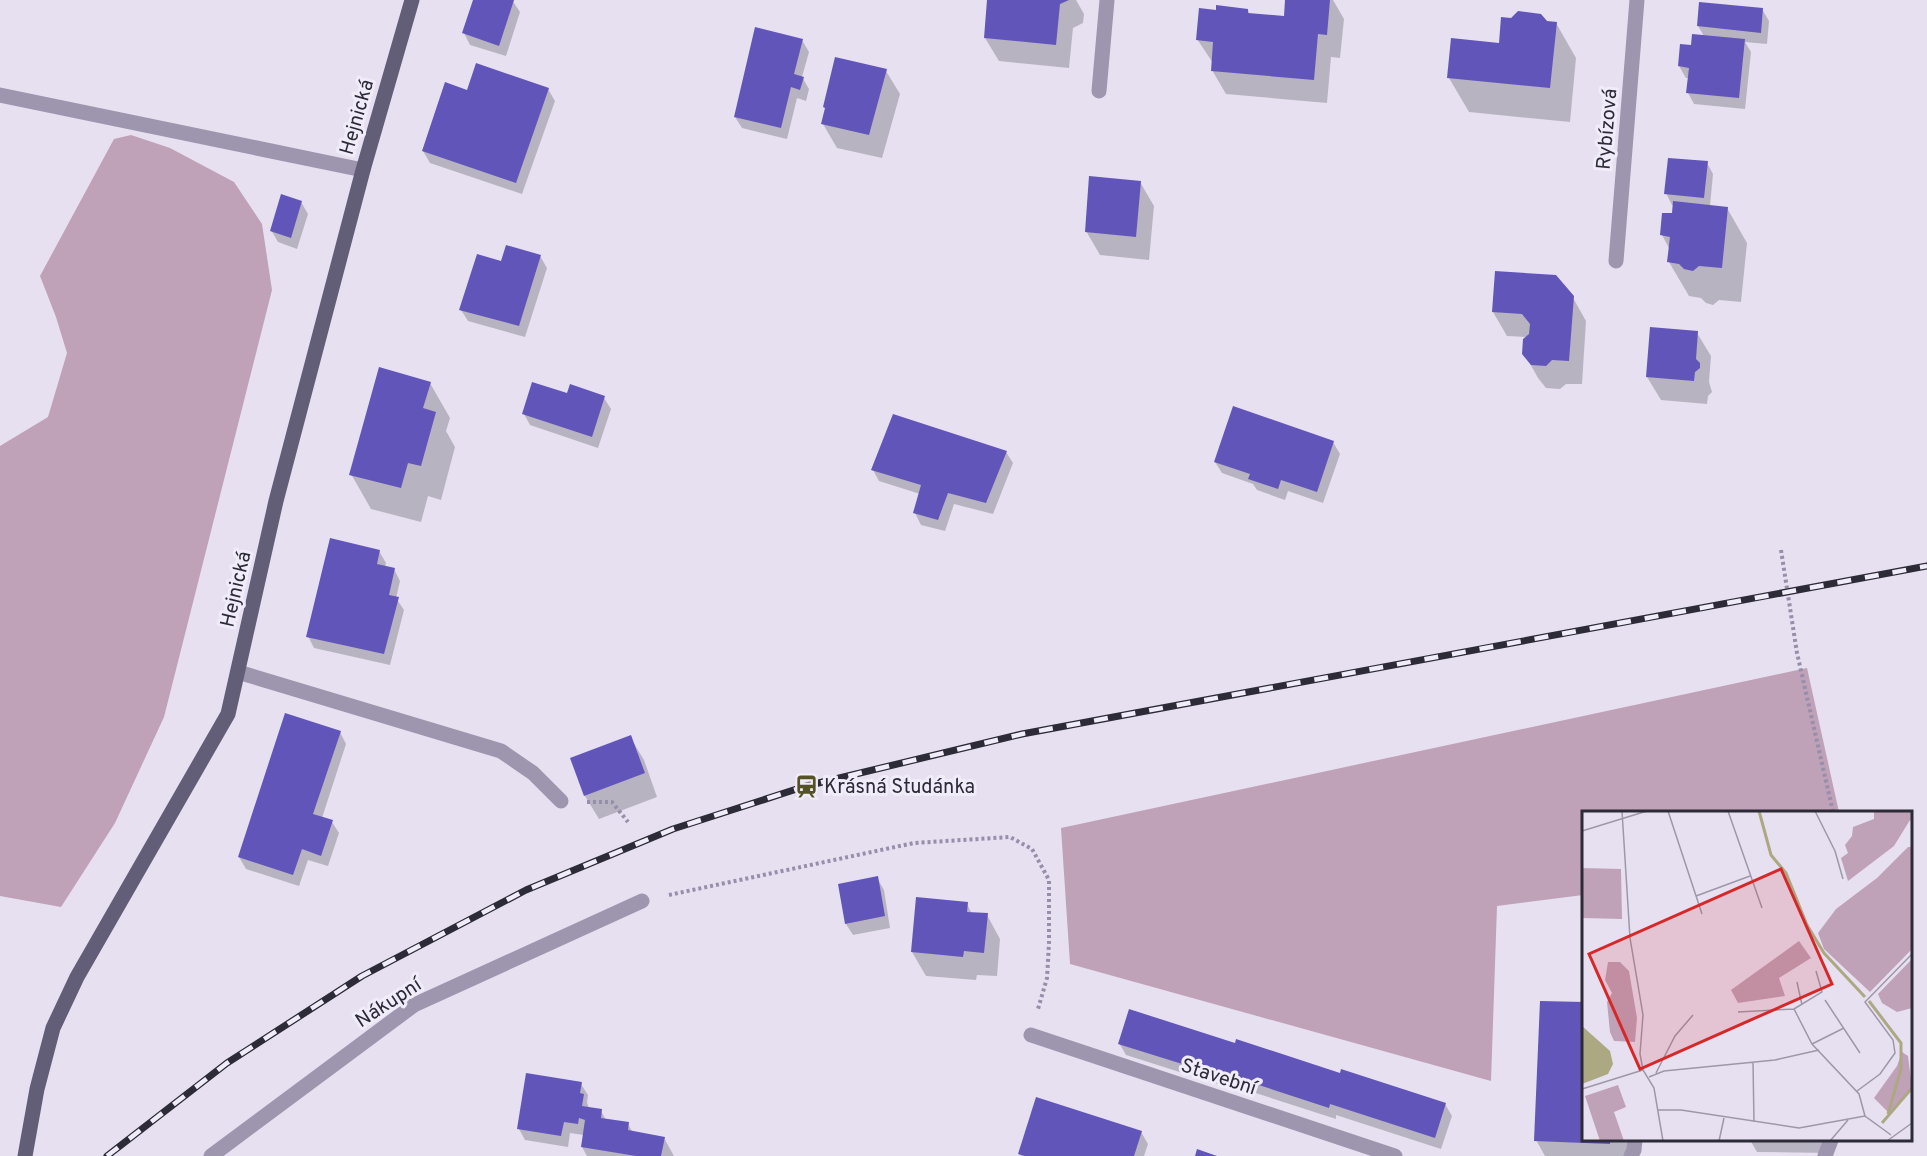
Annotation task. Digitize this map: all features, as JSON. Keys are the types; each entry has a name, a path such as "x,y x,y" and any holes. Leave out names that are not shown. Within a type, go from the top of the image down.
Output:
{"main road":[{"name":"Hejnická","path":"25,1156 37,1089 53,1028 77,977 228,714 276,501 363,170 412,0"}],"street":[{"path":"1098,91 1107,0"},
{"name":"Rybízová","path":"1616,261 1637,0"},
{"path":"0,95 363,170"},
{"path":"238,672 501,751 533,773 561,801"},
{"name":"Nákupní","path":"211,1156 414,1005 642,901"},
{"name":"Stavební","path":"1030,1035 1395,1156"},
{"path":"1631,1156 1635,1141"},
{"path":"1825,1156 1831,1141"}],"path":[{"path":"1781,550 1797,653 1833,811"},
{"path":"561,801 612,802 628,822"},
{"path":"642,901 914,843 1010,837 1032,849 1049,880 1047,978 1030,1035"}],"shaded area":[{"path":"131,135 170,148 234,182 262,224 272,290 164,717 115,823 61,907 0,896 0,446 48,417 67,353 40,276 114,139"},
{"path":"1807,668 1839,811 1582,811 1582,895 1497,906 1491,1081 1070,964 1061,828"}],"building":[{"path":"473,0 514,0 499,46 462,33"},
{"path":"987,0 1069,0 1060,4 1056,45 984,38"},
{"path":"1285,0 1330,0 1327,35 1318,34 1314,80 1211,71 1213,42 1196,40 1199,8 1216,10 1216,5 1248,9 1248,13 1284,16"},
{"path":"1699,2 1763,8 1761,33 1697,26"},
{"path":"1518,11 1541,14 1547,21 1557,22 1550,88 1447,78 1451,38 1499,43 1501,17 1511,18"},
{"path":"755,27 803,39 794,74 804,77 800,90 791,87 781,128 734,117"},
{"path":"1692,34 1745,39 1739,98 1686,93 1689,68 1678,66 1680,44 1691,45"},
{"path":"835,57 887,69 869,135 821,124"},
{"path":"476,63 549,88 516,183 422,151 445,82 467,90"},
{"path":"1668,158 1708,161 1704,198 1664,194"},
{"path":"1089,176 1141,181 1136,237 1085,232"},
{"path":"281,194 302,201 291,238 270,231"},
{"path":"1673,201 1728,207 1722,268 1699,266 1693,271 1684,269 1679,264 1667,262 1670,237 1660,235 1662,213 1672,213"},
{"path":"506,245 541,255 519,326 459,310 477,254 501,261"},
{"path":"1495,271 1556,275 1574,296 1569,361 1552,360 1546,366 1531,365 1522,354 1523,339 1529,334 1530,324 1522,314 1492,312"},
{"path":"1650,327 1698,331 1696,359 1700,363 1700,368 1695,372 1694,381 1646,377"},
{"path":"379,367 431,382 423,408 436,412 421,466 408,463 401,488 349,475"},
{"path":"532,382 567,393 570,384 605,396 592,437 522,414"},
{"path":"1233,406 1334,441 1317,492 1281,480 1278,489 1248,479 1250,474 1214,462"},
{"path":"893,414 1007,451 986,503 948,493 938,520 913,513 921,485 871,470"},
{"path":"330,538 380,550 377,564 395,568 389,595 399,597 384,654 306,637"},
{"path":"285,713 341,731 313,814 333,820 321,856 302,849 293,875 238,857"},
{"path":"631,735 645,773 584,796 570,758"},
{"path":"878,876 885,916 845,924 838,884"},
{"path":"916,897 968,902 967,912 988,913 984,953 964,951 963,957 911,952"},
{"path":"1540,1001 1582,1002 1582,1141 1610,1141 1610,1144 1534,1141"},
{"path":"1129,1009 1235,1043 1236,1039 1340,1073 1341,1069 1446,1103 1435,1138 1330,1104 1329,1108 1225,1074 1224,1077 1118,1044"},
{"path":"526,1073 582,1082 580,1093 584,1094 582,1106 602,1109 601,1118 629,1122 628,1130 665,1137 661,1156 636,1156 581,1147 585,1120 579,1118 578,1124 564,1122 561,1136 517,1129"},
{"path":"1036,1097 1142,1131 1134,1156 1025,1156 1018,1154"},
{"path":"1197,1149 1217,1156 1195,1156"}],"railway":[{"path":"107,1156 227,1063 362,976 526,890 673,829 806,786 1022,734 1927,566"}],"place":[{"name":"Krásná Studánka","path":"806,786"}]}
